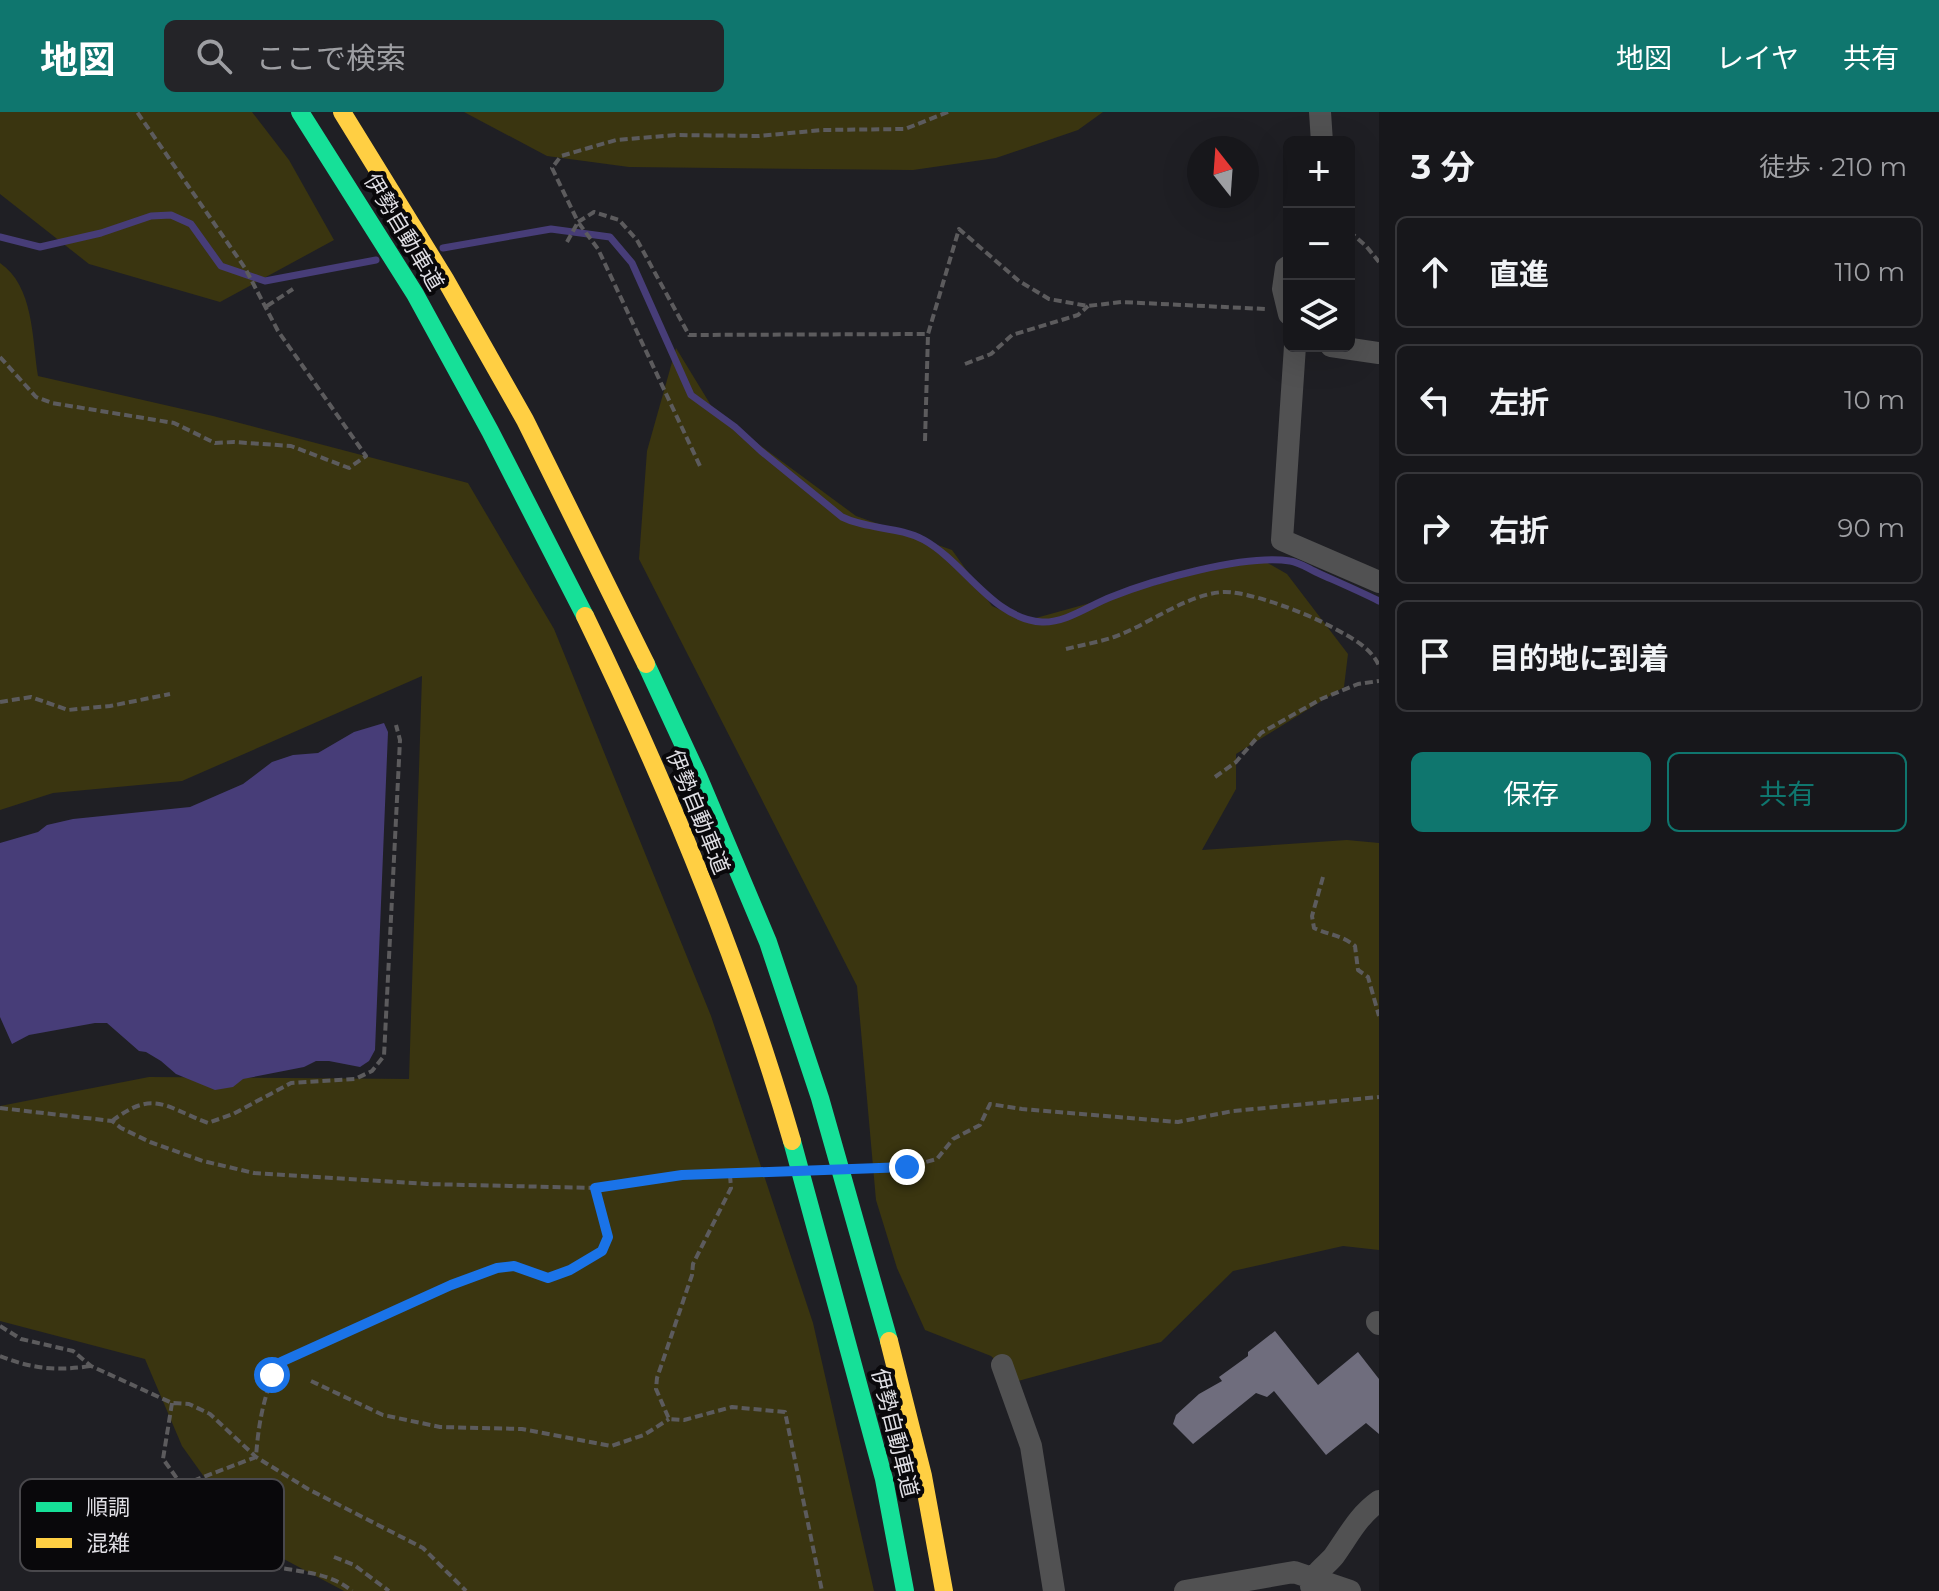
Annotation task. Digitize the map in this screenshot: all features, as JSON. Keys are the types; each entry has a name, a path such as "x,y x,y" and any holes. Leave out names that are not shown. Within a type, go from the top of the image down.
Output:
{"highway":[{"name":"伊勢自動車道","path":"300,112 415,294 490,431 586,618 662,782 727,947 782,1108 884,1479 905,1591"},
{"name":"伊勢自動車道","path":"342,112 445,279 525,420 620,610 698,776 768,942 820,1098 875,1285 923,1476 944,1591"}],"street":[{"path":"1320,112 1322,136"},
{"path":"1355,350 1379,353"},
{"path":"1295,352 1282,540 1379,582"},
{"path":"1002,1365 1031,1446 1054,1591"},
{"path":"1312,1584 1361,1515 1379,1501"},
{"path":"1185,1591 1294,1572 1312,1584 1350,1591"}],"path":[{"path":"0,357 36,397 52,403 174,423 215,443 291,446 349,468 366,456 278,331 245,268 137,112"},
{"path":"700,466 598,249 578,222 552,168 561,156 616,140 676,135 759,136 822,130 905,129 948,112"},
{"path":"567,242 578,222 594,212 619,220 637,240 689,335 928,334"},
{"path":"925,441 928,334 959,229 1029,287 1049,299 1088,306 1121,302 1283,312"},
{"path":"1355,236 1379,262"},
{"path":"267,306 293,289"},
{"path":"965,364 991,354 1012,335 1078,315 1088,306"},
{"path":"1066,649 1114,637 1185,603 1223,592 1268,601 1317,619 1352,638 1375,657 1379,666"},
{"path":"1215,777 1236,762 1261,733 1321,699 1358,684 1379,681"},
{"path":"0,702 31,697 68,710 110,706 170,694"},
{"path":"112,1121 142,1102 166,1104 208,1123 233,1114 291,1083 355,1079 372,1071 384,1056 400,740 396,725"},
{"path":"1323,877 1312,916 1314,928 1343,936 1355,946 1358,970 1368,977 1379,1016"},
{"path":"0,1108 112,1121 150,1142 203,1161 254,1173 427,1184 595,1188 682,1175 907,1167 937,1159 953,1139 980,1125 990,1104 1178,1122 1233,1111 1379,1097"},
{"path":"669,1419 656,1389 657,1378 693,1264 731,1188 730,1175"},
{"path":"256,1457 257,1438 272,1375 281,1362 451,1285 497,1268 514,1266 548,1278 570,1270 602,1251 608,1237 595,1188"},
{"path":"0,1326 21,1339 73,1351 91,1366 172,1403 189,1404 210,1414 256,1457 308,1489 423,1548 466,1591"},
{"path":"0,1356 26,1367 72,1369 91,1366"},
{"path":"311,1381 397,1418 440,1427 522,1429 611,1446 644,1435 669,1419 684,1420 732,1407 785,1412 822,1591"},
{"path":"172,1403 163,1459 178,1479"},
{"path":"198,1479 256,1457"},
{"path":"334,1557 354,1565 389,1591"},
{"path":"284,1570 343,1583 352,1591"}],"shaded area":[{"path":"0,112 252,112 289,160 334,240 220,302 89,264 0,194"},
{"path":"464,112 1103,112 1078,130 996,158 913,170 629,167 547,156"},
{"path":"0,263 11,273 25,299 30,314 38,376 213,416 468,483 554,629 711,1016 813,1323 874,1591 344,1591 284,1559 284,1479 206,1479 182,1446 145,1359 0,1321 0,1106 149,1077 409,1079 422,676 182,781 53,793 0,810"},
{"path":"676,348 715,412 856,516 952,550 992,606 1025,621 1257,557 1287,574 1348,654 1344,687 1236,754 1236,789 1202,850 1347,840 1379,843 1379,1250 1343,1246 1233,1271 1161,1342 1018,1381 991,1356 925,1330 897,1268 876,1200 857,986 639,559 647,451"},
{"path":"384,723 388,732 375,1050 369,1061 360,1067 316,1061 304,1067 243,1079 233,1087 215,1090 176,1074 161,1061 139,1051 107,1023 29,1035 12,1044 0,1017 0,843 38,832 47,825 73,819 190,807 243,784 272,762 293,755 318,753 354,732"}],"building":[{"path":"1275,1331 1318,1385 1358,1352 1379,1379 1379,1434 1366,1423 1326,1455 1274,1391 1267,1397 1256,1393 1193,1444 1173,1424 1176,1415 1199,1394 1222,1381 1219,1377"}],"waterway":[{"path":"0,237 40,247 101,233 151,216 171,215 191,224 221,266 265,281 376,260"},
{"path":"443,248 551,229 610,237 632,263 691,395 735,427 842,517 924,540 953,562 994,601 1025,619 1042,622 1060,620 1150,583 1249,561 1297,563 1379,601"}],"traffic: fast":[{"path":"300,112 415,294 585,616"},
{"path":"646,664 698,776 768,942 820,1098 889,1341"},
{"path":"792,1141 884,1479 905,1591"}],"traffic: slow":[{"path":"342,112 445,279 525,420 646,664"},
{"path":"585,616 645,744 700,874 749,1007 792,1141"},
{"path":"889,1341 923,1476 944,1591"}],"route":[{"path":"272,1375 281,1362 451,1285 497,1268 514,1266 548,1278 570,1270 602,1251 608,1237 595,1188 682,1175 907,1167"}]}
